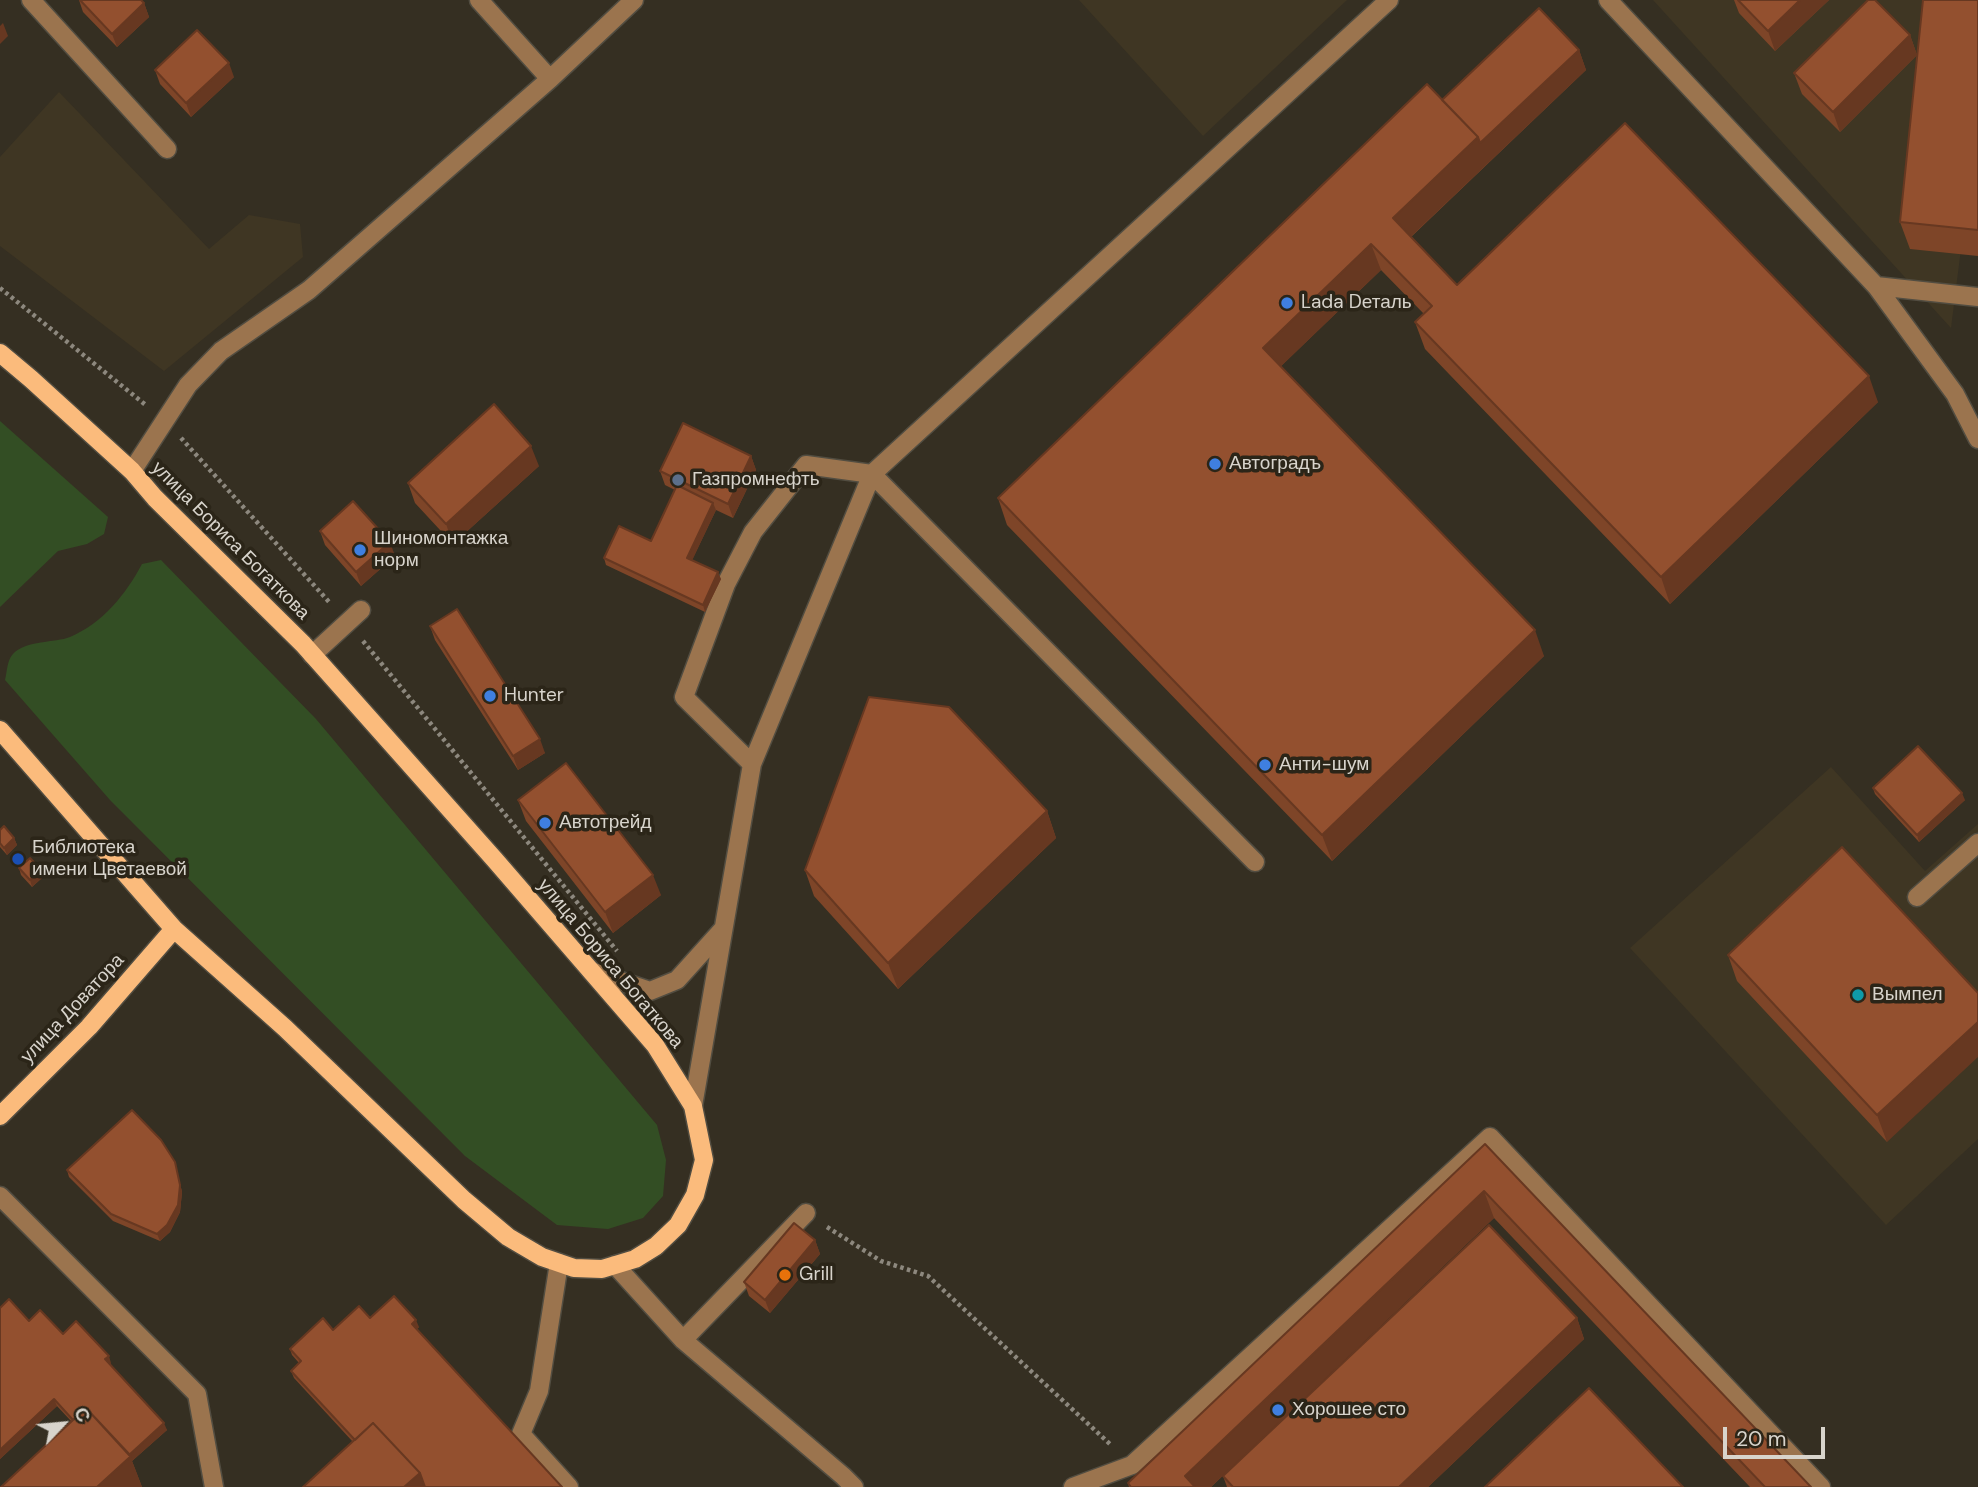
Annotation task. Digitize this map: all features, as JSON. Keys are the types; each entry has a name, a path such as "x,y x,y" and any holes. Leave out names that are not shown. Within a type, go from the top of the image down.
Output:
{"main road":[{"name":"улица Бориса Богаткова","path":"0,353 132,471 155,498 312,655 655,1045 693,1106 704,1160 695,1195 678,1225 635,1259 602,1269 574,1268 559,1263 542,1257 508,1237 464,1200 285,1028 174,929 2,735"},
{"name":"улица Доватора","path":"0,1116 89,1027 174,929"}],"street":[{"path":"31,0 167,149"},
{"path":"479,0 550,79"},
{"path":"132,471 188,385 220,351 309,290 550,79 634,0"},
{"path":"693,1106 752,764 872,474 1389,0"},
{"path":"1608,0 1876,286 1955,394 1978,439"},
{"path":"1876,286 1978,297"},
{"path":"752,764 684,696 726,584 753,532 806,466 872,474 1255,862"},
{"path":"312,655 361,610"},
{"path":"1917,897 1978,844"},
{"path":"591,971 650,991 677,980 723,929"},
{"path":"1073,1487 1132,1465 1490,1138 1821,1487"},
{"path":"0,1196 197,1394 214,1487"},
{"path":"683,1340 806,1213"},
{"path":"559,1263 539,1391 521,1434 569,1487"},
{"path":"615,1265 683,1340 854,1487"}],"path":[{"path":"806,1213 881,1261 928,1276 1132,1465"}],"shaded area":[{"path":"1079,0 1347,0 1203,136"},
{"path":"1653,0 1978,0 1978,114 1951,328"},
{"path":"59,92 209,249 249,215 300,224 303,257 164,371 0,246 0,157"},
{"path":"1831,767 1925,871 1978,824 1978,1139 1886,1225 1630,948"}],"green space":[{"path":"0,421 108,517 104,534 87,544 58,551 0,607"},
{"path":"161,560 316,719 657,1125 666,1160 663,1196 643,1218 608,1229 557,1225 465,1156 110,800 5,680 10,659 19,649 64,639 82,631 112,606 129,586 142,564"}],"building":[{"path":"80,0 141,0 144,3 112,34"},
{"path":"1738,0 1800,0 1768,31"},
{"path":"1868,0 1875,0 1910,35 1833,112 1794,73"},
{"path":"1923,0 1978,0 1978,230 1900,222"},
{"path":"1539,8 1579,50 1480,143 1478,137 1442,100"},
{"path":"197,30 229,63 186,103 155,70"},
{"name":"Автоградъ","path":"1427,84 1478,137 1393,218 1457,285 1625,123 1869,376 1661,577 1415,322 1432,306 1371,244 1263,348 1535,630 1322,835 998,498"},
{"path":"494,404 531,446 446,524 408,483"},
{"path":"683,423 751,456 728,504 660,471"},
{"path":"677,485 713,503 687,558 718,572 703,605 604,558 619,526 651,541"},
{"name":"Шиномонтажка норм","path":"353,501 390,542 356,572 320,531"},
{"name":"Hunter","path":"457,609 540,739 513,756 430,626"},
{"path":"869,697 949,707 1047,811 888,963 805,870"},
{"path":"1918,746 1962,793 1917,835 1873,788"},
{"path":"566,763 653,875 605,912 518,800"},
{"path":"4,826 14,838 4,848 0,843 0,830"},
{"name":"Вымпел","path":"1842,847 1978,993 1978,1022 1877,1115 1728,955"},
{"path":"30,858 41,870 30,880 19,868"},
{"path":"132,1110 161,1140 175,1162 180,1185 178,1205 167,1225 157,1234 111,1214 67,1170"},
{"path":"1485,1144 1811,1487 1765,1487 1484,1191 1185,1476 1195,1487 1131,1487 1128,1483"},
{"path":"794,1223 815,1240 765,1300 744,1282"},
{"path":"1489,1225 1577,1318 1399,1487 1233,1487 1223,1476"},
{"path":"394,1296 416,1320 412,1324 562,1487 425,1487 420,1473 373,1423 355,1440 291,1371 301,1361 290,1349 323,1318 333,1330 359,1306 370,1318"},
{"path":"9,1299 29,1321 40,1310 63,1334 76,1321 109,1356 105,1359 164,1423 129,1455 86,1408 73,1420 54,1399 0,1450 0,1308"},
{"path":"1589,1388 1683,1487 1485,1487"},
{"path":"86,1408 131,1456 97,1487 1,1487"},
{"path":"373,1423 420,1473 404,1487 303,1487"}],"place":[{"name":"Lada Dеталь","path":"1287,303"},
{"name":"Автоградъ","path":"1215,464"},
{"name":"Газпромнефть","path":"678,480"},
{"name":"Шиномонтажка норм","path":"360,550"},
{"name":"Hunter","path":"490,696"},
{"name":"Анти-шум","path":"1265,765"},
{"name":"Автотрейд","path":"545,823"},
{"name":"Библиотека имени Цветаевой","path":"18,859"},
{"name":"Вымпел","path":"1858,995"},
{"name":"Grill","path":"785,1275"},
{"name":"Хорошее сто","path":"1278,1410"}]}
